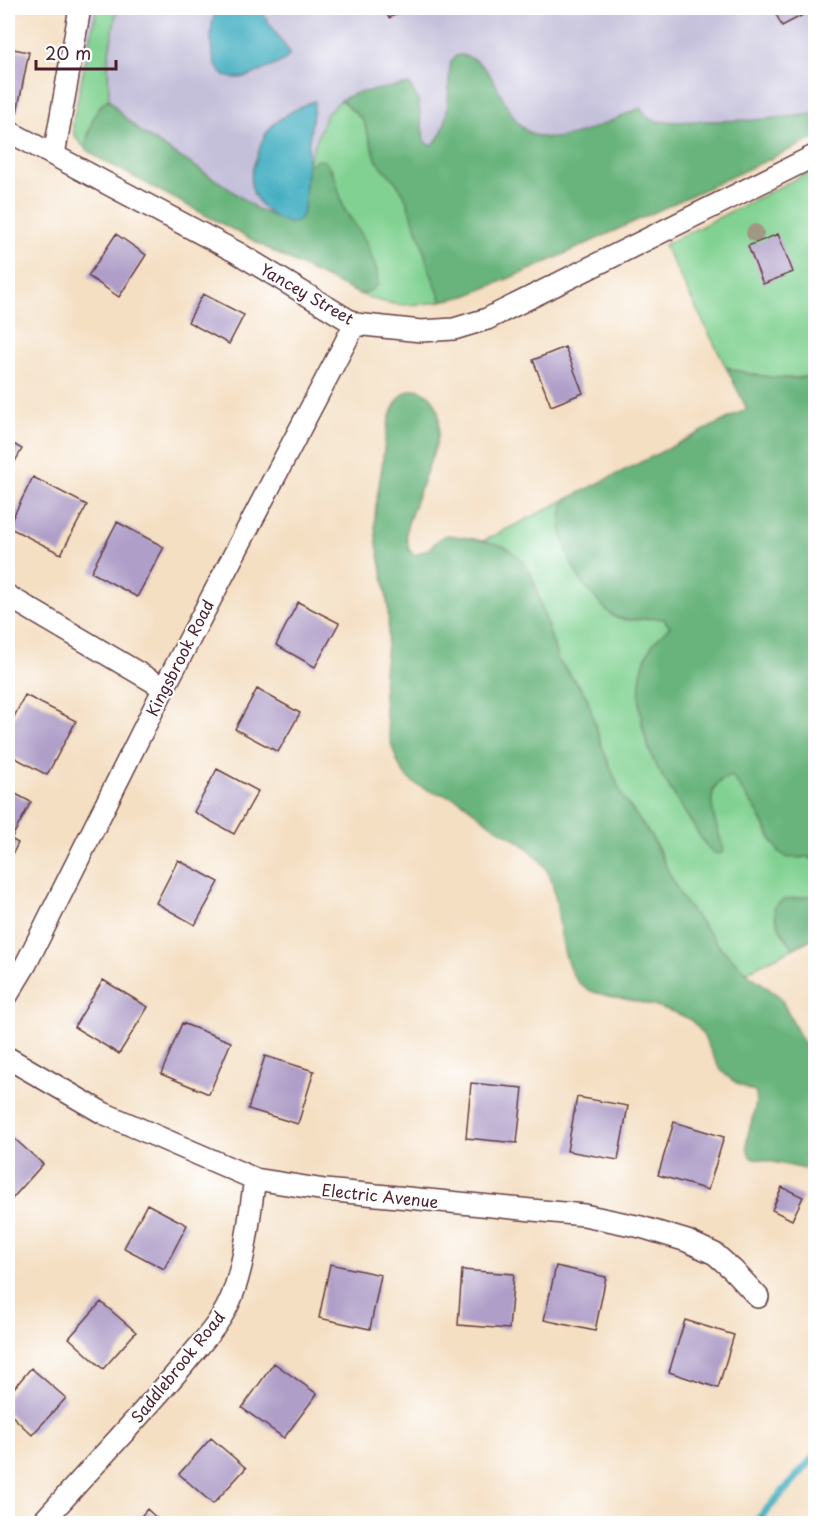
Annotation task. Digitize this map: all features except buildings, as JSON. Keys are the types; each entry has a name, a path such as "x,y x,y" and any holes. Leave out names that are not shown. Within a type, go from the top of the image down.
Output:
{"street":[{"path":"54,155 80,8"},
{"name":"Yancey Street","path":"8,131 238,253 355,324 421,331 454,329 487,319 816,155"},
{"name":"Kingsbrook Road","path":"8,994 26,964 164,688 355,324"},
{"path":"8,596 164,688"},
{"name":"Electric Avenue","path":"8,1058 103,1113 255,1179 325,1190 584,1215 641,1227 687,1241 715,1254 758,1298"},
{"name":"Saddlebrook Road","path":"41,1524 168,1383 214,1328 225,1311 233,1294 243,1252 255,1179"}],"shaded area":[{"path":"91,8 815,8 815,138 534,268 466,296 426,304 393,305 359,294 295,263 97,157 85,148 75,138 72,129"}],"green space":[{"path":"97,8 117,8 108,58 109,99 95,114 85,148 75,136 73,121"},
{"path":"462,55 477,61 488,72 512,114 521,126 533,135 550,138 572,135 641,108 651,120 665,122 755,120 815,114 815,138 534,268 466,296 442,301 404,194 377,161 363,120 341,100 353,94 409,84 418,100 424,140 427,144 432,145 444,127 451,61 456,56"},
{"path":"109,99 119,112 142,133 221,183 257,209 289,223 299,220 304,210 307,165 317,160 325,161 335,177 344,209 365,240 377,271 378,285 368,292 359,294 295,263 97,157 85,148 95,114"},
{"path":"341,100 363,120 377,161 404,194 442,301 400,305 359,294 368,292 377,271 363,236 344,209 332,169 322,160 307,165 326,115"},
{"path":"815,169 815,375 794,378 771,377 726,367 664,245"},
{"path":"726,367 771,377 794,378 815,375 815,861 808,857 788,858 779,852 757,811 732,776 721,780 715,787 712,797 714,819 724,851 720,854 714,853 706,846 656,766 642,721 640,688 646,657 655,641 670,627 664,619 623,619 609,613 575,571 562,530 562,509 565,500 747,409"},
{"path":"416,389 431,397 438,411 439,428 436,445 407,526 409,550 415,555 427,550 442,537 448,535 469,538 504,546 519,557 531,574 558,660 587,697 601,744 622,796 651,836 681,897 719,946 746,972 780,997 802,1040 815,1057 815,1171 750,1157 747,1141 755,1109 756,1093 734,1081 722,1071 699,1028 687,1018 673,1012 591,991 578,982 567,962 553,887 543,864 524,845 485,820 463,802 415,784 402,770 396,759 388,729 384,698 388,617 375,520 389,420 398,400 406,393"},
{"path":"565,500 562,516 567,548 574,566 591,592 609,613 618,619 664,619 670,628 657,641 647,657 642,674 640,693 644,731 656,766 706,846 721,841 713,813 713,794 716,786 732,776 757,811 773,843 798,858 808,857 815,861 815,895 803,897 775,917 783,935 794,948 746,972 719,946 690,912 673,884 651,836 626,804 607,760 581,688 558,660 534,581 483,541"},
{"path":"815,895 815,937 794,948 776,919 774,907 783,900"}],"water":[{"path":"218,8 259,8 289,52 289,56 279,63 246,77 226,76 214,62 212,51 212,23"},
{"path":"315,101 309,141 304,210 299,220 289,223 275,217 258,201 252,187 252,171 262,141 271,127 292,112"}],"waterway":[{"path":"754,1524 816,1455"}]}
